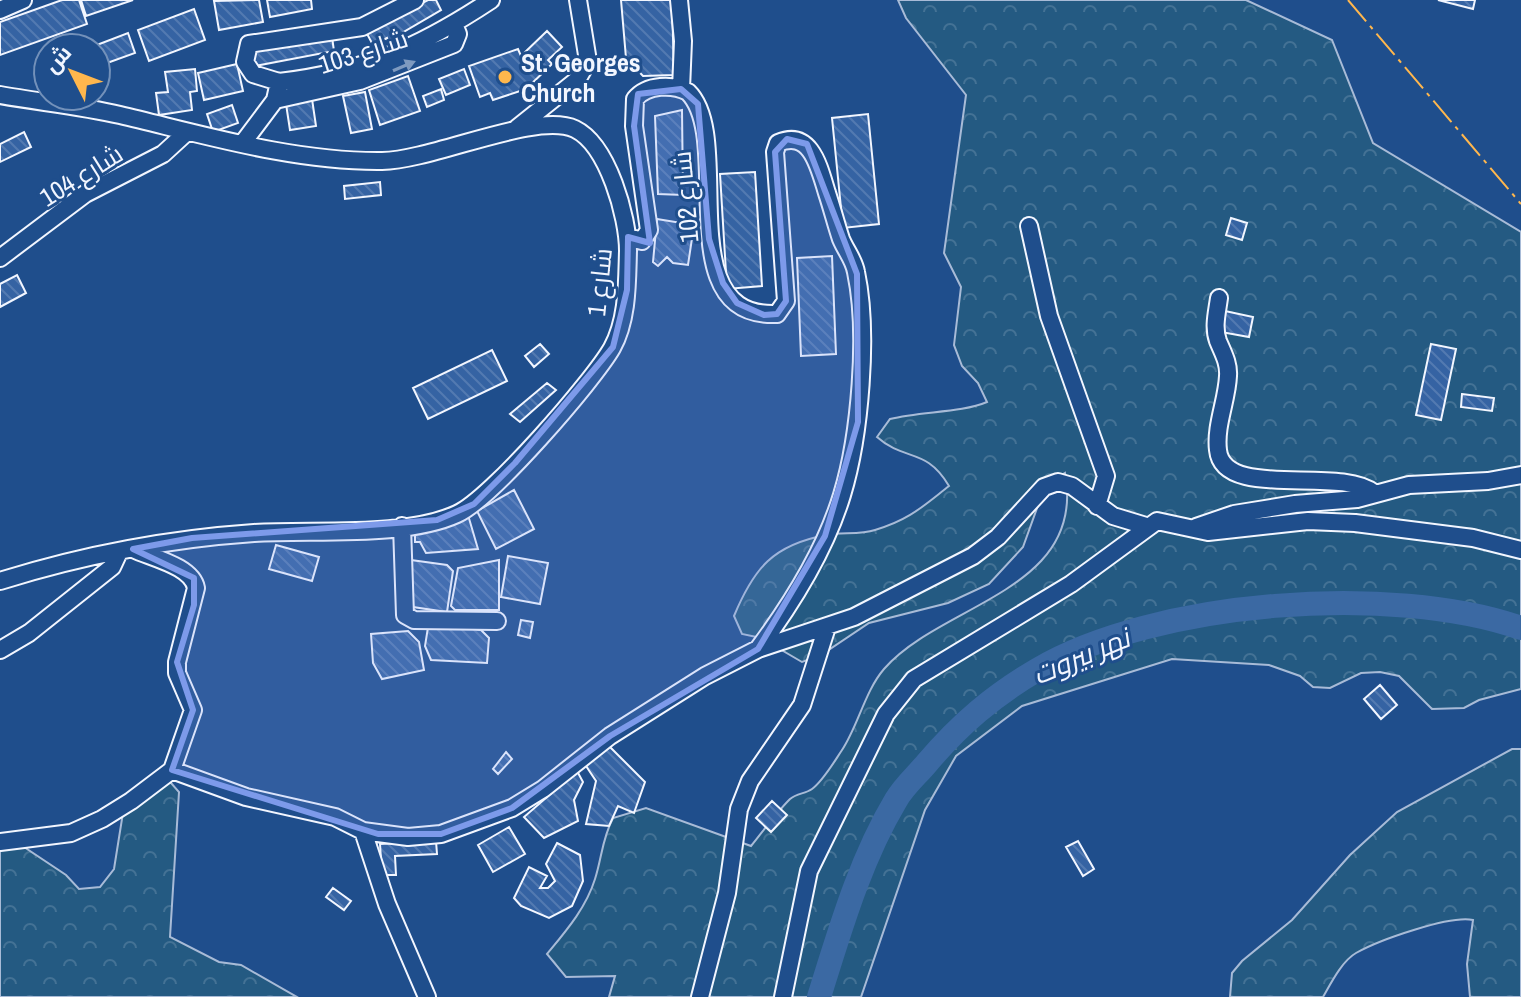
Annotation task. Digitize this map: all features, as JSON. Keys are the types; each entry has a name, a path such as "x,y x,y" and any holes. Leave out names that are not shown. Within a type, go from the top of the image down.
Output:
{"street":[{"path":"0,10 23,0"},
{"path":"415,0 362,27 249,44 245,62 253,74 279,82 357,69 454,24"},
{"name":"شارع 103","path":"275,100 393,71 454,44 458,34 454,24 491,0"},
{"path":"516,129 577,80 588,61 578,0"},
{"path":"679,0 681,89"},
{"path":"242,144 275,100 279,82"},
{"name":"شارع 102","path":"628,237 642,241 649,230 634,126 635,99 643,91 658,87 681,89 698,104 703,119 709,239 730,296 750,311 764,315 777,314 786,301 775,152 778,143 799,138 807,144 823,180 842,242 857,274 860,397 842,497 806,578 758,649"},
{"name":"شارع 1","path":"0,95 114,114 242,144 339,159 385,161 447,151 516,129 561,125 583,135 617,191 628,237 627,290 613,347 489,492 458,514 402,526 220,536 88,556 0,581"},
{"name":"شارع 104","path":"0,258 85,194 163,154 187,132"},
{"path":"1029,226 1049,316 1106,476 1097,506"},
{"path":"1219,298 1215,321 1217,339 1229,370 1219,433 1218,451 1222,462 1239,476 1251,479 1351,481 1374,493"},
{"path":"1190,528 1234,514 1295,504 1357,499 1409,485 1488,481 1521,475"},
{"path":"172,770 246,797 335,817 363,831 408,837 441,834 512,808 543,789 610,736 705,676 758,649 827,627 920,586 973,556 998,537 1044,487 1058,482 1072,486 1113,516 1146,526"},
{"path":"783,997 809,871 899,694 934,665 1071,584 1146,526 1157,521 1208,532 1308,521 1355,523 1473,538 1521,550"},
{"path":"402,526 405,615 414,620 497,621"},
{"path":"0,650 29,633 112,567 126,551 186,572 194,579 196,588 177,662 177,673 193,710 172,770 122,807 81,828 0,842"},
{"path":"700,997 727,893 739,809 750,781 802,705 827,627"},
{"path":"363,831 387,904 427,997"}],"highlighted area":[{"path":"681,89 698,104 709,239 723,283 737,303 764,315 777,314 786,301 775,152 787,139 807,144 857,274 858,422 825,536 758,649 610,736 512,808 441,834 378,834 172,770 193,710 177,662 194,605 194,578 133,549 192,538 437,520 474,504 515,463 613,347 627,290 628,237 650,243 634,126 638,94"}],"green space":[{"path":"898,0 1246,0 1332,40 1373,143 1521,232 1521,689 1479,700 1464,708 1432,709 1399,676 1380,672 1361,673 1330,688 1313,687 1300,676 1269,665 1172,659 1022,706 956,756 925,810 861,997 609,997 615,976 566,977 547,954 586,900 613,818 646,808 751,846 790,799 812,789 824,776 848,741 884,669 909,646 1004,590 1032,569 1054,544 1066,513 1065,473 1045,486 1023,547 989,584 948,603 869,623 821,655 802,662 761,638 742,634 734,616 749,584 779,552 808,539 869,532 887,526 915,512 949,486 932,465 887,445 877,437 890,419 987,402 978,383 962,366 954,345 961,287 944,253 966,95 906,18"},
{"path":"1512,749 1521,749 1521,997 1470,997 1467,964 1473,920 1462,919 1414,930 1356,953 1333,979 1323,997 1230,997 1232,973 1242,961 1292,920 1350,855 1397,812"},
{"path":"164,775 179,792 170,937 219,962 241,965 297,997 0,997 0,839 9,837 66,875 79,889 100,887 114,869 125,800"}],"building":[{"path":"62,0 79,0 87,24 65,32 32,32 32,44 0,55 0,22"},
{"path":"81,0 133,0 86,16"},
{"path":"259,0 263,22 219,30 214,1"},
{"path":"267,0 311,0 312,9 270,17"},
{"path":"428,0 436,0 441,10 388,41 387,38 373,45 366,32"},
{"path":"621,0 672,0 674,75 643,76 626,58"},
{"path":"1438,0 1475,0 1473,9"},
{"path":"194,9 205,40 149,61 138,30"},
{"name":"St. Georges Church","path":"547,31 562,47 548,60 552,64 526,89 493,100 490,93 480,97 469,66 518,49 521,56"},
{"path":"128,33 135,53 112,61 112,39"},
{"path":"332,37 334,51 255,66 253,52"},
{"path":"237,64 243,91 204,100 198,73"},
{"path":"195,69 197,91 190,92 192,110 159,115 156,93 168,92 165,72"},
{"path":"464,69 470,85 446,95 439,79"},
{"path":"408,76 420,111 380,125 369,90"},
{"path":"441,89 444,100 427,107 423,96"},
{"path":"365,92 372,129 351,133 343,96"},
{"path":"312,99 316,126 290,130 286,104"},
{"path":"232,105 238,123 213,132 207,114"},
{"path":"682,110 683,195 658,194 655,116"},
{"path":"868,114 879,224 843,228 832,118"},
{"path":"24,132 31,147 0,162 0,144"},
{"path":"755,172 762,286 727,289 720,174"},
{"path":"380,182 381,195 345,199 344,186"},
{"path":"1231,218 1247,223 1242,240 1226,235"},
{"path":"657,219 694,225 688,265 673,263 667,257 658,266 653,262"},
{"path":"832,256 836,354 801,356 797,258"},
{"path":"17,275 26,293 0,307 0,284"},
{"path":"1225,311 1253,317 1249,337 1221,332"},
{"path":"540,344 549,354 534,367 525,356"},
{"path":"1431,344 1456,349 1441,420 1416,415"},
{"path":"492,350 507,381 428,419 413,388"},
{"path":"547,383 556,390 520,422 510,414"},
{"path":"1462,394 1494,398 1492,411 1461,407"},
{"path":"514,490 534,529 496,549 477,511"},
{"path":"468,515 478,549 426,553 420,542 415,542 415,532"},
{"path":"276,545 319,557 312,581 269,569"},
{"path":"508,556 548,563 540,604 501,597"},
{"path":"411,560 447,565 453,571 447,612 413,607 405,599"},
{"path":"499,560 499,610 455,610 451,606 458,568"},
{"path":"521,620 533,622 530,638 518,635"},
{"path":"429,621 481,630 489,638 487,663 431,660 425,646"},
{"path":"408,631 419,642 424,670 382,679 373,663 371,634"},
{"path":"1380,685 1397,705 1381,719 1364,699"},
{"path":"607,744 645,782 634,813 618,806 609,826 586,824 596,781 584,763"},
{"path":"506,752 512,759 498,774 493,769"},
{"path":"577,771 583,782 574,800 578,821 544,838 524,817"},
{"path":"772,801 787,815 771,832 756,818"},
{"path":"509,827 525,854 493,872 478,845"},
{"path":"436,841 437,854 395,856 396,875 382,875 380,844"},
{"path":"1078,841 1094,869 1083,876 1066,847"},
{"path":"557,843 580,855 583,881 572,906 549,918 521,906 514,898 529,867 547,876 540,888 548,888 555,881 546,864"},
{"path":"333,888 351,901 344,910 326,897"}],"waterway":[{"name":"نهر بيروت","path":"819,997 861,871 899,795 965,723 1037,670 1086,646 1144,628 1208,614 1275,606 1343,603 1408,606 1468,614 1521,628"}],"power":[{"path":"1348,0 1521,204"}],"place":[{"name":"St. Georges Church","path":"505,77"}]}
